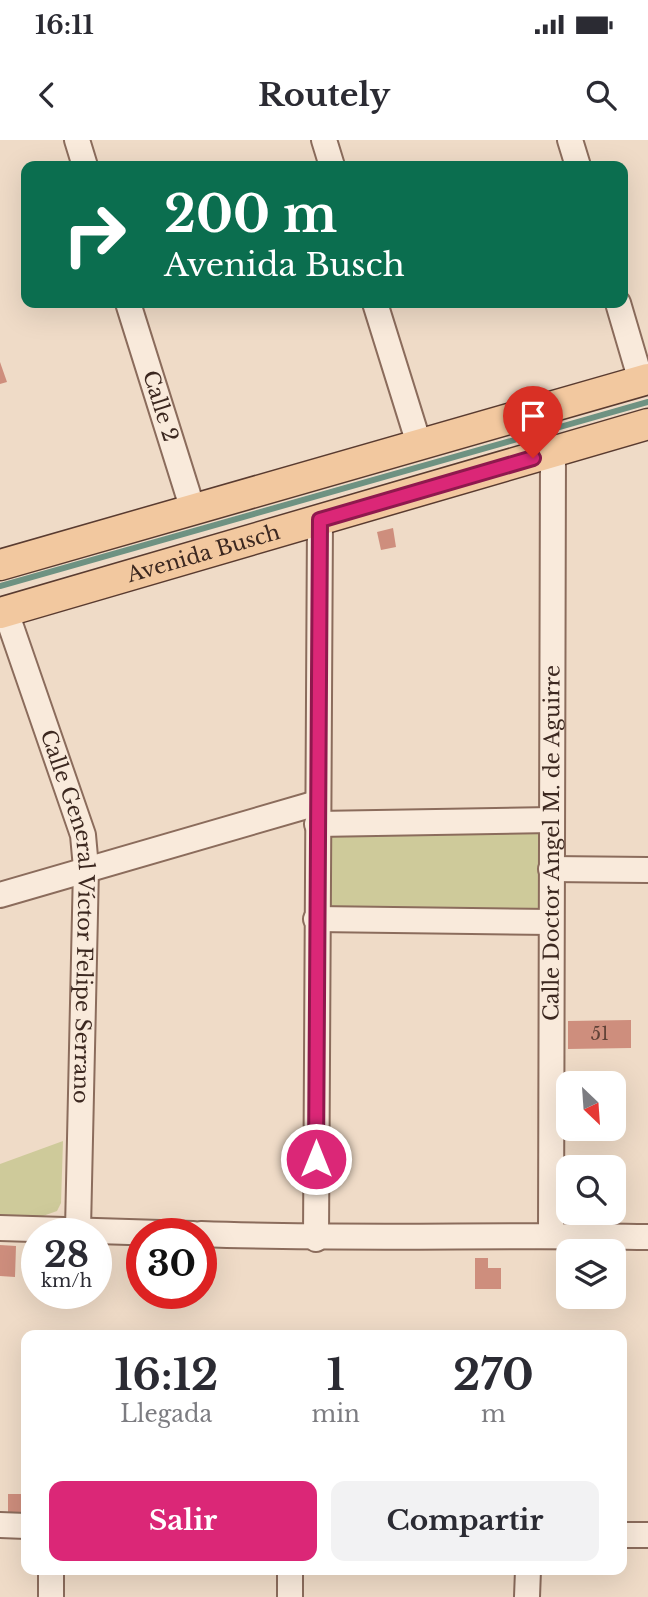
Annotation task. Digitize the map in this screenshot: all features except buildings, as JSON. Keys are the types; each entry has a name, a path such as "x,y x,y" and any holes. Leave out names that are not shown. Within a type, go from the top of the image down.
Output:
{"main road":[{"name":"Avenida Busch","path":"3,612 253,518 419,444 645,380"},
{"name":"Avenida Busch","path":"0,565 193,510 253,518 320,520 648,424"}],"street":[{"path":"77,140 83,161"},
{"path":"324,140 330,161"},
{"path":"570,140 576,161"},
{"name":"Calle 2","path":"130,308 193,510"},
{"path":"377,308 419,444"},
{"path":"620,308 645,380"},
{"name":"Calle Doctor Angel M. de Aguirre","path":"551,1235 553,452"},
{"path":"316,1239 320,520"},
{"name":"Calle General Víctor Felipe Serrano","path":"3,612 83,835 86,868 78,1218"},
{"path":"0,895 86,868 317,814 552,820"},
{"path":"551,869 648,870"},
{"path":"316,919 551,922"},
{"path":"0,1228 21,1228"},
{"path":"217,1235 316,1239 551,1235 648,1237"},
{"path":"0,1525 21,1527"},
{"path":"627,1535 648,1535"},
{"path":"51,1575 51,1597"},
{"path":"290,1575 290,1597"},
{"path":"527,1597 528,1575"}],"shaded area":[{"path":"539,828 540,911 325,913 324,830"},
{"path":"63,1141 61,1203 57,1211 40,1217 0,1217 0,1164"}],"waterway":[{"path":"0,586 648,402"}],"route":[{"path":"316,1159 320,520 533,458"}]}
